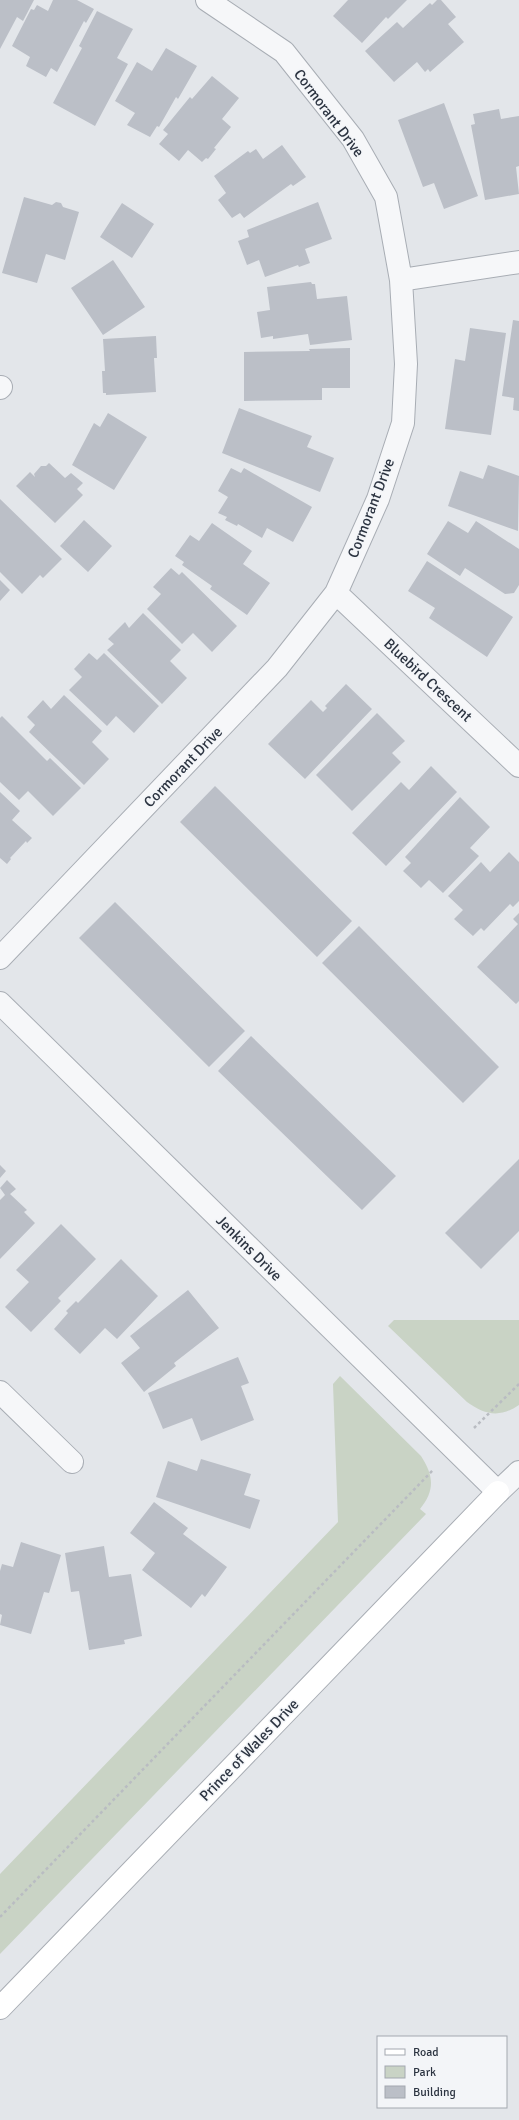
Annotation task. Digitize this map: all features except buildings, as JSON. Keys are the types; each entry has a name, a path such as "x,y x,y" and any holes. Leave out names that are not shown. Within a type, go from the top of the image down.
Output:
{"main road":[{"name":"Prince of Wales Drive","path":"0,2008 498,1492"}],"street":[{"name":"Cormorant Drive","path":"0,958 277,668 336,594 378,499 403,423 406,364 401,280 386,197 353,139 284,52 207,0"},
{"path":"401,280 519,262"},
{"name":"Bluebird Crescent","path":"336,594 519,766"},
{"name":"Jenkins Drive","path":"0,1003 498,1492"},
{"path":"0,1392 72,1462"},
{"path":"498,1492 519,1472"}],"path":[{"path":"486,1416 519,1384"},
{"path":"0,1917 434,1469"}],"green space":[{"path":"394,1320 519,1320 519,1405 505,1412 493,1413 480,1410 467,1402 388,1326"},
{"path":"340,1376 421,1456 428,1470 431,1483 428,1496 420,1509 426,1514 0,1954 0,1874 338,1522 333,1384"}]}
